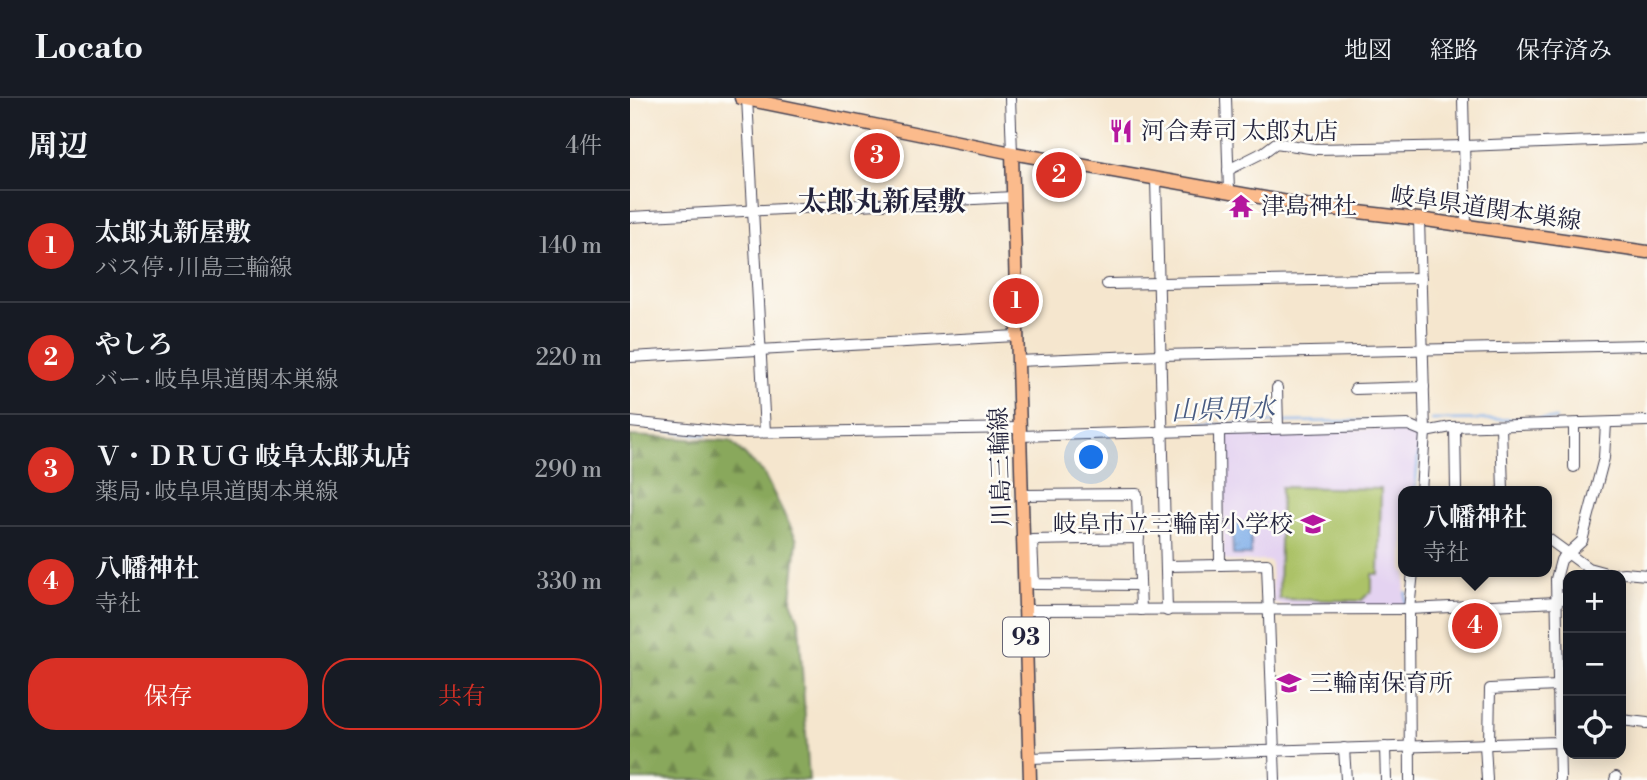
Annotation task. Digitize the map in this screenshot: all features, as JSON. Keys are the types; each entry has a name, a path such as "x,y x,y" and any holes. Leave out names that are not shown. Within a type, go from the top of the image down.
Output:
{"main road":[{"name":"岐阜県道関本巣線","path":"745,98 1012,153 1229,192 1317,207 1647,252"},
{"name":"川島三輪線","path":"1012,153 1030,780"}],"street":[{"path":"745,98 754,211 765,432"},
{"path":"1010,98 1012,153"},
{"path":"1226,98 1229,192"},
{"path":"1463,98 1466,226"},
{"path":"1228,170 1265,152 1276,143 1316,149 1647,139"},
{"path":"1156,179 1167,611"},
{"path":"630,217 1013,197"},
{"path":"1419,219 1425,432 1421,486"},
{"path":"1107,284 1421,278"},
{"path":"630,357 1016,336"},
{"path":"1018,361 1160,355 1647,345"},
{"path":"1355,389 1424,387"},
{"path":"1277,388 1278,428"},
{"path":"630,422 706,431 765,432 1019,432 1162,428 1219,430 1408,425 1425,432 1455,427 1647,421"},
{"path":"1560,780 1563,741 1558,686 1556,579 1562,561 1582,541 1604,458 1606,423"},
{"path":"1574,424 1574,467"},
{"path":"1501,426 1503,486"},
{"path":"1455,427 1456,486"},
{"path":"1219,430 1220,565"},
{"path":"1022,495 1137,494 1141,610"},
{"path":"1139,538 1032,540 1034,584 1140,585"},
{"path":"1552,542 1595,570"},
{"path":"1166,566 1268,564 1275,780"},
{"path":"1626,574 1647,575"},
{"path":"1410,780 1409,609 1412,577"},
{"path":"1025,610 1409,609 1557,602 1563,598"},
{"path":"1487,780 1490,688 1558,686"},
{"path":"1626,721 1647,723"},
{"path":"1029,758 1563,741"},
{"path":"1385,747 1387,780"},
{"path":"1344,748 1346,780"}],"shaded area":[{"name":"岐阜市立三輪南小学校","path":"1413,429 1419,434 1414,486 1398,486 1398,577 1406,577 1403,607 1282,605 1273,602 1271,561 1227,561 1223,557 1224,431"}],"green space":[{"path":"630,436 730,441 763,472 797,540 791,600 799,621 809,780 630,780"},
{"path":"1281,487 1381,489 1379,574 1372,574 1372,590 1361,601 1279,599"}],"water":[{"path":"1232,523 1251,523 1251,555 1233,555"}],"waterway":[{"name":"山県用水","path":"1432,420 1556,419"},
{"name":"山県用水","path":"1280,422 1372,421"},
{"name":"山県用水","path":"1172,427 1274,422"},
{"name":"山県用水","path":"650,429 706,435"},
{"name":"山県用水","path":"1415,486 1420,435"},
{"name":"山県用水","path":"1405,607 1406,592"},
{"name":"山県用水","path":"1404,654 1405,703"}],"place":[{"name":"河合寿司 太郎丸店","path":"1121,131"},
{"name":"Ｖ・ＤＲＵＧ 岐阜太郎丸店","path":"877,156"},
{"name":"やしろ","path":"1059,175"},
{"name":"津島神社","path":"1241,206"},
{"name":"太郎丸新屋敷","path":"1016,301"},
{"name":"岐阜市立三輪南小学校","path":"1313,524"},
{"name":"八幡神社","path":"1475,626"},
{"name":"三輪南保育所","path":"1289,683"}],"district":[{"name":"太郎丸新屋敷","path":"882,201"}]}
